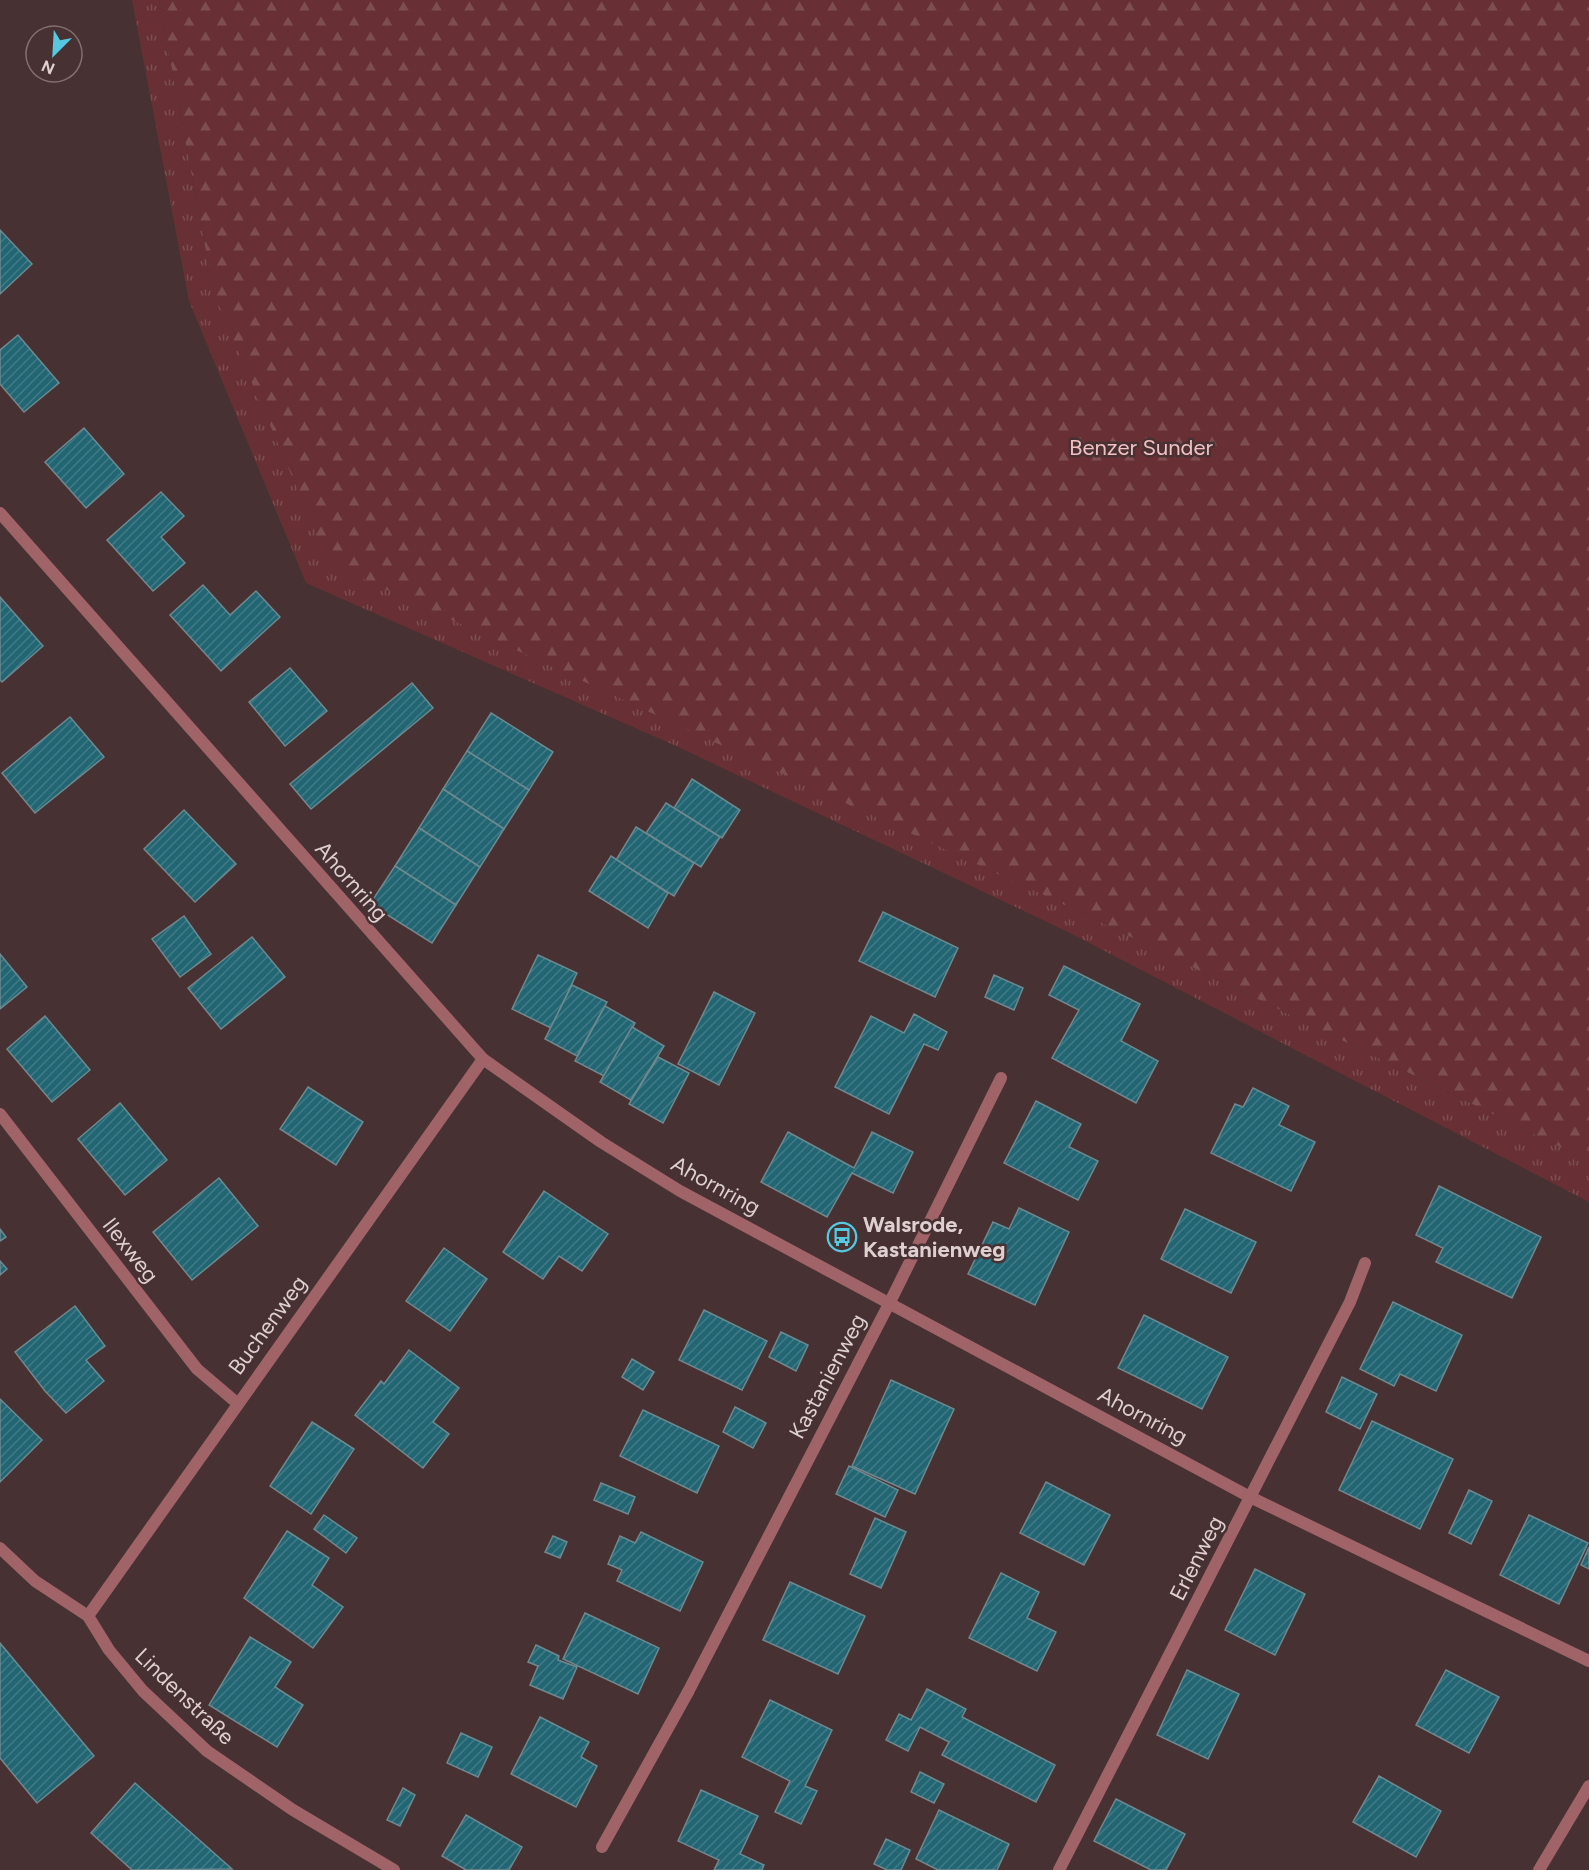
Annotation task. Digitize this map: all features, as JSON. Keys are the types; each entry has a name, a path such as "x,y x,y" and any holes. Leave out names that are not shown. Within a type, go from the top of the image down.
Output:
{"street":[{"name":"Ahornring","path":"0,513 483,1059 601,1142 680,1191 1251,1497 1589,1661"},
{"name":"Buchenweg","path":"88,1616 483,1059"},
{"name":"Kastanienweg","path":"602,1847 688,1692 890,1302 1001,1078"},
{"name":"Ilexweg","path":"0,1114 197,1369 237,1403"},
{"name":"Erlenweg","path":"1059,1870 1350,1302 1365,1263"},
{"name":"Lindenstraße","path":"0,1548 34,1581 88,1616 109,1650 143,1691 207,1751 293,1810 394,1870"},
{"path":"1539,1870 1589,1786"}],"green space":[{"path":"132,0 159,0 214,294 1080,912 1589,1161 1589,1202 1070,933 674,745 306,583 189,301"},
{"name":"Benzer Sunder","path":"159,0 1589,0 1589,1161 1080,912 329,563 214,294"}],"building":[{"path":"0,230 32,264 0,294"},
{"path":"18,335 59,383 24,412 0,384 0,350"},
{"path":"84,428 124,474 86,508 45,462"},
{"path":"161,492 184,516 161,537 185,563 153,591 107,540"},
{"path":"203,585 230,615 256,591 280,617 221,671 170,615"},
{"path":"0,597 43,646 2,682 0,680"},
{"path":"290,668 327,711 285,746 249,702"},
{"path":"412,683 433,708 311,809 290,784"},
{"path":"491,713 553,752 529,790 467,751"},
{"path":"70,717 104,757 35,813 2,773"},
{"path":"467,751 529,790 504,829 443,789"},
{"path":"692,779 740,810 722,838 674,808"},
{"path":"443,789 504,829 480,867 419,828"},
{"path":"666,803 720,837 701,867 646,833"},
{"path":"184,810 236,864 195,902 144,849"},
{"path":"636,827 694,863 674,896 616,860"},
{"path":"419,828 480,867 456,905 395,866"},
{"path":"611,856 668,893 648,928 589,891"},
{"path":"395,866 456,905 432,943 370,904"},
{"path":"883,912 958,948 935,997 859,961"},
{"path":"184,916 211,954 180,977 152,939"},
{"path":"252,937 285,977 221,1029 188,988"},
{"path":"0,954 27,987 0,1009"},
{"path":"538,955 577,973 551,1028 512,1009"},
{"path":"1064,966 1140,1004 1121,1041 1158,1061 1136,1103 1052,1058 1079,1010 1049,995"},
{"path":"994,975 1023,988 1014,1010 985,997"},
{"path":"572,985 607,1002 577,1056 545,1039"},
{"path":"714,992 755,1013 719,1085 678,1064"},
{"path":"605,1006 635,1023 604,1076 575,1061"},
{"path":"914,1014 947,1032 938,1050 924,1044 889,1114 835,1087 871,1016 904,1033"},
{"path":"45,1016 90,1070 52,1102 7,1049"},
{"path":"632,1027 664,1046 631,1100 600,1082"},
{"path":"658,1057 689,1073 663,1123 629,1104"},
{"path":"308,1087 363,1122 336,1165 280,1129"},
{"path":"1253,1088 1289,1106 1279,1125 1315,1142 1291,1191 1211,1153 1235,1104 1243,1107"},
{"path":"1036,1101 1081,1124 1069,1147 1098,1161 1078,1200 1004,1163"},
{"path":"120,1103 167,1160 125,1195 78,1139"},
{"path":"788,1132 854,1168 872,1132 913,1152 893,1193 852,1173 827,1217 761,1182"},
{"path":"219,1178 258,1226 192,1280 153,1232"},
{"path":"1439,1186 1541,1237 1512,1298 1436,1262 1443,1248 1416,1235"},
{"path":"544,1191 608,1234 582,1271 559,1256 543,1279 503,1252"},
{"path":"1019,1208 1069,1232 1035,1305 968,1274 993,1222 1009,1229"},
{"path":"1185,1209 1256,1242 1231,1293 1161,1259"},
{"path":"0,1229 6,1237 0,1241"},
{"path":"444,1248 487,1279 450,1331 406,1301"},
{"path":"0,1261 7,1269 0,1275"},
{"path":"1393,1302 1462,1335 1436,1391 1400,1374 1394,1386 1360,1369"},
{"path":"75,1306 105,1346 86,1360 104,1381 66,1413 45,1391 15,1352"},
{"path":"704,1310 767,1341 742,1390 679,1360"},
{"path":"1144,1315 1228,1357 1202,1409 1118,1368"},
{"path":"781,1332 808,1345 796,1371 769,1357"},
{"path":"409,1350 459,1388 433,1422 449,1434 423,1468 355,1415 381,1381 384,1384"},
{"path":"632,1359 654,1372 643,1390 622,1377"},
{"path":"1342,1377 1377,1394 1360,1429 1326,1412"},
{"path":"891,1380 954,1409 915,1494 852,1466"},
{"path":"0,1399 42,1440 0,1482"},
{"path":"735,1407 766,1423 753,1448 723,1432"},
{"path":"643,1410 719,1446 697,1493 620,1456"},
{"path":"1372,1421 1453,1459 1420,1529 1339,1490"},
{"path":"312,1422 354,1449 311,1514 270,1486"},
{"path":"849,1466 898,1490 885,1517 836,1494"},
{"path":"1046,1482 1110,1515 1084,1565 1020,1533"},
{"path":"601,1483 635,1497 628,1514 594,1500"},
{"path":"1469,1490 1492,1501 1471,1544 1449,1533"},
{"path":"324,1515 357,1538 346,1553 314,1529"},
{"path":"1529,1515 1588,1543 1559,1604 1500,1575"},
{"path":"875,1518 906,1532 881,1588 850,1574"},
{"path":"287,1531 329,1558 312,1585 343,1607 313,1648 244,1598"},
{"path":"641,1532 703,1562 680,1611 617,1581 622,1570 608,1564 620,1536 635,1543"},
{"path":"553,1536 567,1542 560,1558 545,1552"},
{"path":"1589,1547 1589,1569 1581,1565"},
{"path":"1255,1569 1305,1594 1275,1655 1225,1630"},
{"path":"1001,1573 1039,1592 1027,1618 1056,1632 1037,1671 969,1638"},
{"path":"790,1582 865,1616 838,1674 763,1640"},
{"path":"585,1613 659,1648 638,1694 563,1659"},
{"path":"250,1637 291,1662 275,1687 303,1705 277,1747 209,1705"},
{"path":"0,1643 94,1756 37,1803 0,1758"},
{"path":"536,1645 559,1656 558,1660 577,1667 563,1699 530,1685 538,1666 528,1662"},
{"path":"1187,1670 1239,1694 1208,1759 1157,1735"},
{"path":"1446,1670 1499,1697 1469,1753 1416,1725"},
{"path":"927,1689 966,1709 962,1717 1055,1765 1036,1802 942,1755 949,1742 920,1727 908,1751 886,1740 899,1714 911,1720"},
{"path":"770,1700 832,1730 805,1786 817,1791 801,1824 775,1812 790,1781 742,1757"},
{"path":"540,1717 589,1742 581,1757 597,1766 576,1807 511,1774"},
{"path":"461,1733 492,1747 478,1777 447,1763"},
{"path":"920,1772 944,1784 934,1803 911,1792"},
{"path":"1379,1776 1441,1811 1416,1857 1353,1822"},
{"path":"135,1783 232,1869 132,1870 91,1833"},
{"path":"403,1788 415,1795 400,1826 387,1820"},
{"path":"701,1790 758,1816 740,1854 764,1865 762,1870 714,1870 719,1860 678,1841"},
{"path":"1116,1799 1185,1834 1166,1870 1151,1870 1094,1841"},
{"path":"939,1810 1009,1844 997,1870 938,1870 916,1859"},
{"path":"466,1815 522,1847 509,1870 466,1870 442,1856"},
{"path":"886,1839 910,1850 901,1870 887,1870 874,1864"}],"place":[{"name":"Walsrode, Kastanienweg","path":"842,1237"}]}
